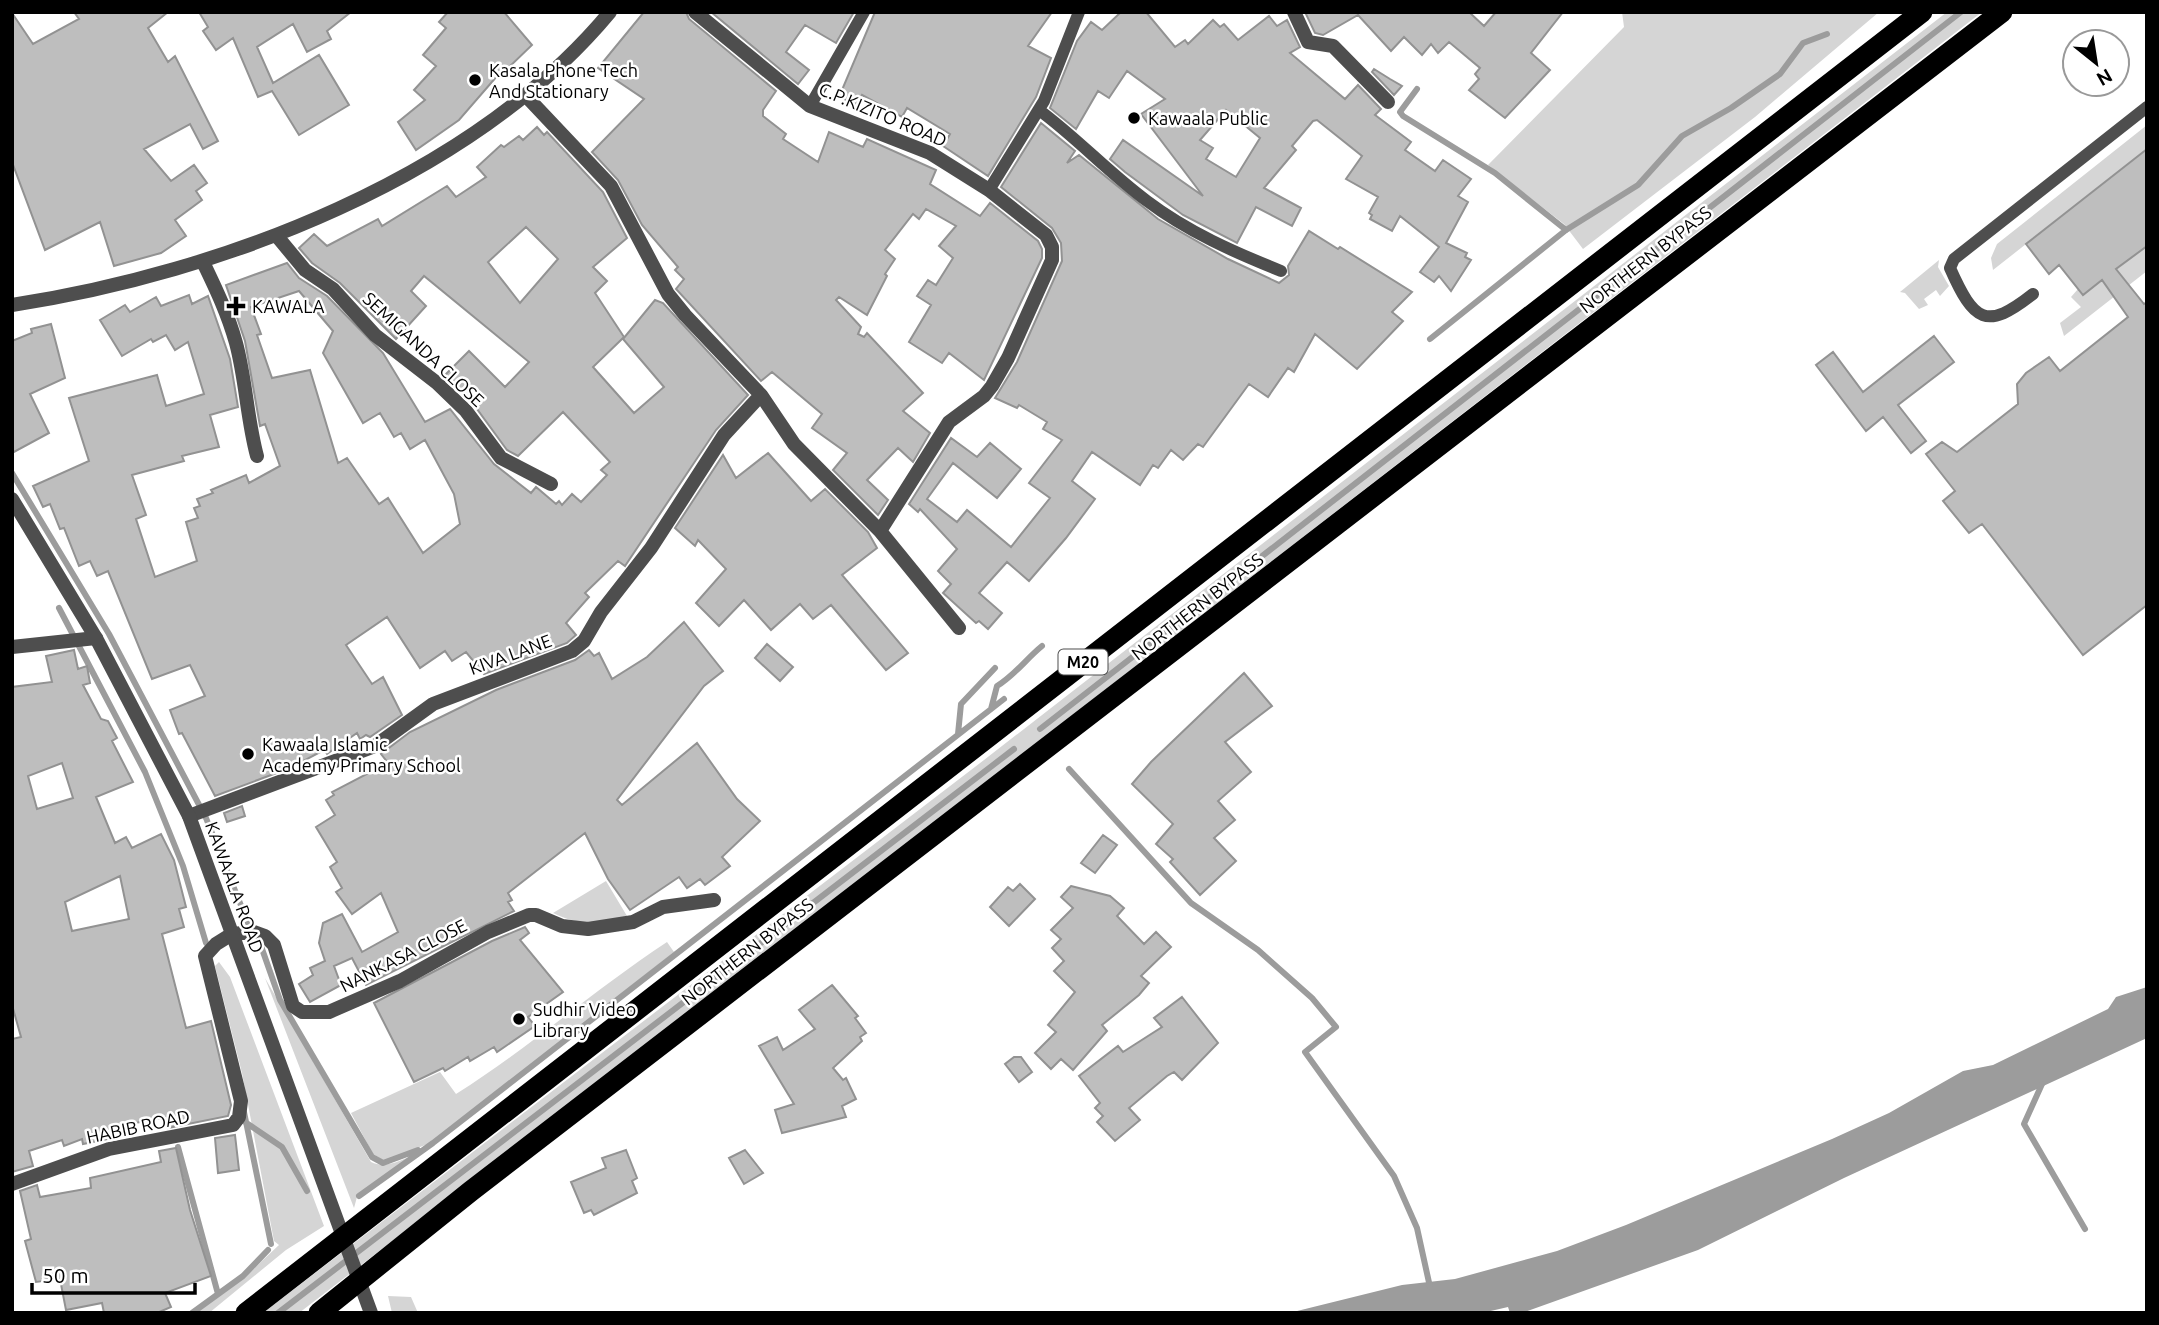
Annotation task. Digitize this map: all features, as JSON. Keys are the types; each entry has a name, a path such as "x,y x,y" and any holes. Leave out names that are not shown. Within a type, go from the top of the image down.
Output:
{"highway":[{"name":"NORTHERN BYPASS","path":"246,1313 1923,12"},
{"name":"NORTHERN BYPASS","path":"320,1313 471,1191 2002,12"}],"street":[{"path":"12,305 175,272 276,235 435,159 526,96 564,64 610,12"},
{"name":"C.P.KIZITO ROAD","path":"695,12 810,106 930,153 989,190 1046,235 1052,247 1052,260 1009,358 984,396 949,422 880,531"},
{"path":"1294,12 1308,42 1333,46 1388,102"},
{"path":"526,96 600,172 626,209 668,294 761,395 794,444 880,531 959,628"},
{"name":"SEMIGANDA CLOSE","path":"276,235 305,270 333,289 375,335 437,383 466,411 501,458 551,484"},
{"path":"202,262 224,304 236,345 248,422 257,456"},
{"name":"KIVA LANE","path":"189,816 375,746 433,704 572,651 584,642 601,612 651,548 724,435 761,395"},
{"name":"KAWAALA ROAD","path":"12,499 96,638 189,816 370,1311"},
{"path":"12,647 96,638"},
{"name":"NANKASA CLOSE","path":"232,934 254,932 266,937 276,952 293,1006 302,1012 329,1012 401,981 488,932 529,915 536,915 562,926 588,929 633,922 663,907 714,900"},
{"name":"HABIB ROAD","path":"12,1184 108,1149 233,1125 239,1117 241,1101 205,956 216,944 232,934"}],"lane":[{"path":"810,106 864,12"},
{"path":"989,190 1039,110 1079,12"},
{"path":"2033,294 2009,313 1991,319 1983,317 1959,287 1950,268 1954,259 2147,107"},
{"path":"1039,110 1067,130 1101,164 1169,217 1215,244 1281,271"}],"shaded area":[{"path":"1622,12 1879,12 1755,117 1583,249 1564,224 1488,165 1624,27"},
{"path":"1947,12 1982,12 299,1313 263,1313 984,760"},
{"path":"2147,125 2147,149 1993,270 1991,258 1997,244"},
{"path":"2147,246 2147,271 2064,336 2060,323 2081,307 2071,297 2078,289 2083,295"},
{"path":"1939,260 1938,267 1949,286 1940,296 1936,290 1924,299 1928,305 1919,309 1905,293 1900,292"},
{"path":"606,881 627,916 589,923 553,913"},
{"path":"667,942 674,952 433,1142 384,1161 373,1154 351,1113 440,1072 456,1094 510,1058"},
{"path":"219,962 230,977 324,1226 286,1250 209,1313 199,1313 197,1311 245,1277 279,1245 274,1241 242,1073 215,966"},
{"path":"265,978 371,1162 388,1164 416,1154 357,1197 354,1208"},
{"path":"2147,987 2147,1038 1844,1178 1698,1250 1522,1313 1510,1313 1508,1307 1482,1313 1289,1313 1402,1285 1455,1279 1557,1251 1626,1225 1889,1113 1963,1071 1993,1065 2108,1009 2116,997"},
{"path":"388,1296 411,1297 418,1313 392,1313"}],"building":[{"path":"74,12 168,12 148,28 168,62 175,56 218,141 203,149 190,124 144,149 171,181 194,165 207,183 196,191 202,200 175,220 186,236 161,253 114,266 100,222 45,250 12,162 12,13 33,44 79,19"},
{"path":"199,12 351,12 327,31 331,39 307,52 293,24 257,47 273,83 319,55 349,105 299,135 272,91 258,97 233,38 216,50 203,31 208,27"},
{"path":"448,12 504,12 532,45 506,70 504,68 459,120 416,150 398,122 425,100 414,90 436,66 423,55 446,28 439,22"},
{"path":"644,12 686,12 689,19 776,91 763,110 763,116 786,134 783,139 818,162 829,132 863,147 867,139 936,170 930,184 980,216 990,203 1038,241 1042,249 1042,258 984,380 949,353 942,363 909,342 931,305 917,296 928,280 936,285 953,258 939,246 956,226 926,209 919,219 913,214 885,250 895,259 885,274 887,276 867,315 839,297 836,300 861,327 858,334 864,337 867,333 923,393 903,411 930,433 913,462 898,448 867,480 888,500 878,515 833,470 847,453 812,428 822,414 772,372 761,381 676,289 684,279 675,270 678,267 642,225 618,180 592,152 644,99 598,68"},
{"path":"711,12 854,12 836,43 805,25 786,52 809,70 798,84"},
{"path":"875,12 1052,12 1028,46 1051,58 1036,97 988,176 943,146 950,134 907,108 902,117 862,95 857,105 839,97"},
{"path":"1121,12 1146,12 1175,47 1185,40 1188,44 1213,20 1220,27 1224,24 1238,40 1269,16 1277,26 1287,20 1300,47 1290,53 1345,99 1358,85 1381,109 1375,115 1411,142 1405,150 1435,171 1443,160 1471,179 1458,196 1468,202 1446,243 1467,253 1465,257 1471,260 1451,291 1439,276 1434,282 1420,272 1439,247 1400,216 1392,231 1370,219 1372,215 1369,213 1378,197 1346,179 1362,156 1317,120 1313,121 1292,146 1296,150 1264,188 1301,208 1292,226 1256,207 1237,243 1183,215 1125,172 1110,159 1123,140 1203,196 1141,114 1165,99 1127,71 1109,98 1098,91 1076,129 1050,108 1077,41 1091,22 1102,30","holes":["1226,110 1260,138 1236,177 1206,159 1213,148 1200,140"]},
{"path":"1305,12 1469,12 1484,26 1496,12 1563,12 1531,53 1550,70 1505,118 1469,90 1479,79 1475,74 1480,68 1449,42 1438,53 1431,44 1422,55 1404,37 1391,51 1358,15 1323,35 1315,33"},
{"path":"1374,69 1402,86 1394,95 1372,72"},
{"path":"1041,123 1075,151 1067,163 1079,155 1158,219 1228,259 1279,283 1289,275 1288,266 1309,231 1412,292 1392,312 1403,321 1357,369 1315,334 1294,372 1288,368 1268,397 1249,384 1203,447 1198,444 1183,460 1171,450 1158,468 1153,465 1140,485 1092,452 1072,481 1095,499 1029,581 1007,562 979,593 1002,613 988,629 979,621 976,623 943,593 951,584 938,571 957,549 920,509 918,512 909,504 951,438 977,457 990,443 1021,469 997,498 953,463 927,499 957,522 967,510 1011,547 1050,498 1029,483 1062,440 1043,429 1047,422 1019,405 1017,408 995,398 1017,362 1062,261 1061,243 1052,228 1001,187"},
{"path":"537,127 544,135 547,132 603,192 627,238 593,267 607,281 595,293 624,337 593,367 634,413 664,387 623,339 655,300 663,303 748,395 716,430 625,566 618,561 585,593 589,597 566,623 576,635 567,643 484,674 466,652 452,661 445,651 420,668 387,617 346,645 372,684 383,677 402,715 370,737 366,735 360,739 357,733 327,754 324,750 290,768 215,796 182,733 179,734 170,710 205,696 190,665 152,679 108,571 97,576 90,561 79,566 64,528 60,529 50,504 43,507 33,486 89,461 69,398 157,375 166,406 204,394 188,342 175,350 166,335 153,342 151,339 122,356 100,320 125,305 130,312 156,297 161,306 189,295 192,304 208,296 230,359 238,407 210,415 219,447 182,456 184,461 132,475 146,515 136,519 155,577 197,561 186,522 198,518 194,508 200,506 197,499 246,475 249,483 280,466 265,424 260,426 245,341 226,285 287,263 299,278 327,296 383,353 425,422 450,409 494,464 531,493 536,487 556,504 559,501 562,505 572,494 581,502 607,475 601,470 610,462 563,412 518,456 507,450 474,405 444,376 469,351 505,387 529,362 424,276 411,291 426,306 396,339 340,283 312,263 299,248 314,234 327,246 378,219 382,226 447,186 456,197 486,177 477,167 501,145 504,147 519,136 523,140","holes":["526,227 558,259 520,303 488,262","299,291 333,331 323,353 363,423 380,413 394,437 401,433 410,449 425,440 454,494 460,524 423,553 388,498 379,504 347,458 338,463 310,370 272,378 257,335 261,334 251,307"]},
{"path":"2147,149 2147,246 2116,269 2144,304 2147,302 2147,605 2083,655 1982,524 1969,533 1943,501 1955,491 1926,454 1942,442 1957,452 2018,404 2017,384 2026,373 2049,357 2060,371 2128,317 2102,280 2083,295 2059,265 2049,274 2026,244"},
{"path":"51,324 65,378 30,394 49,433 12,453 12,341 32,333 31,329"},
{"path":"1934,336 1954,362 1898,405 1926,441 1911,453 1883,417 1866,431 1816,365 1833,352 1863,392"},
{"path":"768,453 811,501 825,489 868,532 877,548 842,575 908,653 886,670 831,605 813,619 800,604 771,630 744,600 719,626 696,603 726,569 698,540 695,546 675,528 723,455 736,478"},
{"path":"684,622 723,671 704,686 617,800 622,805 697,743 737,799 760,821 722,857 730,866 705,885 700,879 687,888 679,877 630,910 608,879 585,833 508,893 512,900 508,902 514,911 366,985 352,958 334,966 341,985 310,1002 299,984 313,975 310,968 325,961 319,943 323,923 342,914 362,952 398,932 381,893 352,914 336,892 342,888 330,867 337,862 316,827 335,815 326,800 334,795 332,792 388,763 381,754 410,732 496,690 575,660 589,650 594,656 599,653 612,679 647,657"},
{"path":"767,644 793,667 780,681 755,658"},
{"path":"74,650 78,669 87,666 90,683 83,685 101,719 108,721 117,738 112,741 133,782 96,797 115,843 126,837 132,848 161,834 174,860 186,907 179,909 184,927 162,934 186,1028 211,1021 231,1105 228,1116 168,1128 166,1117 130,1124 132,1134 83,1144 82,1139 64,1146 62,1140 29,1151 33,1166 12,1172 12,1039 21,1037 12,1005 12,687 52,682 46,656","holes":["62,763 73,798 37,809 28,776","120,876 129,919 72,931 65,902"]},
{"path":"1244,673 1272,706 1225,742 1251,772 1218,801 1235,820 1214,838 1236,861 1200,895 1170,862 1173,859 1156,844 1173,824 1132,784 1151,762"},
{"path":"242,806 245,816 227,822 224,813"},
{"path":"1103,835 1117,845 1095,873 1081,863"},
{"path":"1020,884 1035,899 1009,926 990,907 1008,887 1013,891"},
{"path":"1071,886 1110,896 1124,908 1117,916 1144,944 1156,932 1171,947 1141,976 1149,983 1139,995 1102,1025 1107,1031 1073,1070 1061,1059 1051,1069 1035,1053 1056,1032 1048,1025 1075,992 1054,971 1064,961 1052,948 1061,939 1051,930 1073,908 1061,897"},
{"path":"525,927 529,933 520,940 563,992 528,1017 535,1026 497,1052 494,1047 470,1061 468,1057 445,1071 443,1068 414,1082 374,1003 492,941"},
{"path":"832,985 858,1016 855,1018 866,1033 860,1037 862,1041 833,1068 843,1080 846,1078 856,1099 842,1106 846,1117 782,1133 775,1110 794,1104 759,1046 777,1037 783,1050 815,1029 799,1010"},
{"path":"1182,997 1218,1043 1182,1080 1174,1072 1129,1108 1140,1120 1115,1141 1097,1122 1103,1116 1095,1108 1100,1103 1079,1076 1118,1046 1123,1052 1162,1027 1154,1018"},
{"path":"1014,1057 1021,1057 1032,1072 1019,1082 1005,1064"},
{"path":"235,1135 239,1170 218,1173 215,1138"},
{"path":"176,1148 190,1210 211,1276 165,1293 171,1307 157,1313 104,1313 102,1303 66,1310 60,1279 36,1282 25,1241 31,1239 20,1191 37,1185 40,1197 91,1188 90,1178 161,1162 159,1151"},
{"path":"626,1150 637,1178 632,1181 637,1193 594,1215 591,1210 584,1213 571,1182 606,1168 602,1158"},
{"path":"745,1150 763,1173 744,1184 729,1158"}],"waterway":[{"path":"1040,729 1961,12"},
{"path":"1430,339 1566,230 1638,185 1682,136 1731,108 1780,74 1803,43 1827,34"},
{"path":"1417,89 1400,112 1403,116 1495,173 1566,230"},
{"path":"12,473 109,634 206,818 250,928"},
{"path":"59,608 145,772 183,866 206,943"},
{"path":"991,709 997,686 1042,646"},
{"path":"958,734 961,704 995,668"},
{"path":"359,1196 433,1143 1004,699"},
{"path":"278,1313 1014,749"},
{"path":"1069,769 1191,903 1258,950 1312,998 1336,1027 1305,1052 1394,1176 1417,1228 1430,1287"},
{"path":"261,946 280,1000 372,1157 383,1163 418,1150"},
{"path":"2042,1084 2024,1124 2085,1229"},
{"path":"244,1112 271,1244"},
{"path":"245,1122 282,1147 307,1191"},
{"path":"178,1147 218,1294"},
{"path":"192,1313 243,1276 268,1250"}],"place":[{"name":"Kasala Phone Tech And Stationary","path":"475,80"},
{"name":"Kawaala Public","path":"1134,118"},
{"name":"KAWALA","path":"236,306"},
{"name":"Kawaala Islamic Academy Primary School","path":"248,754"},
{"name":"Sudhir Video Library","path":"519,1019"}]}
